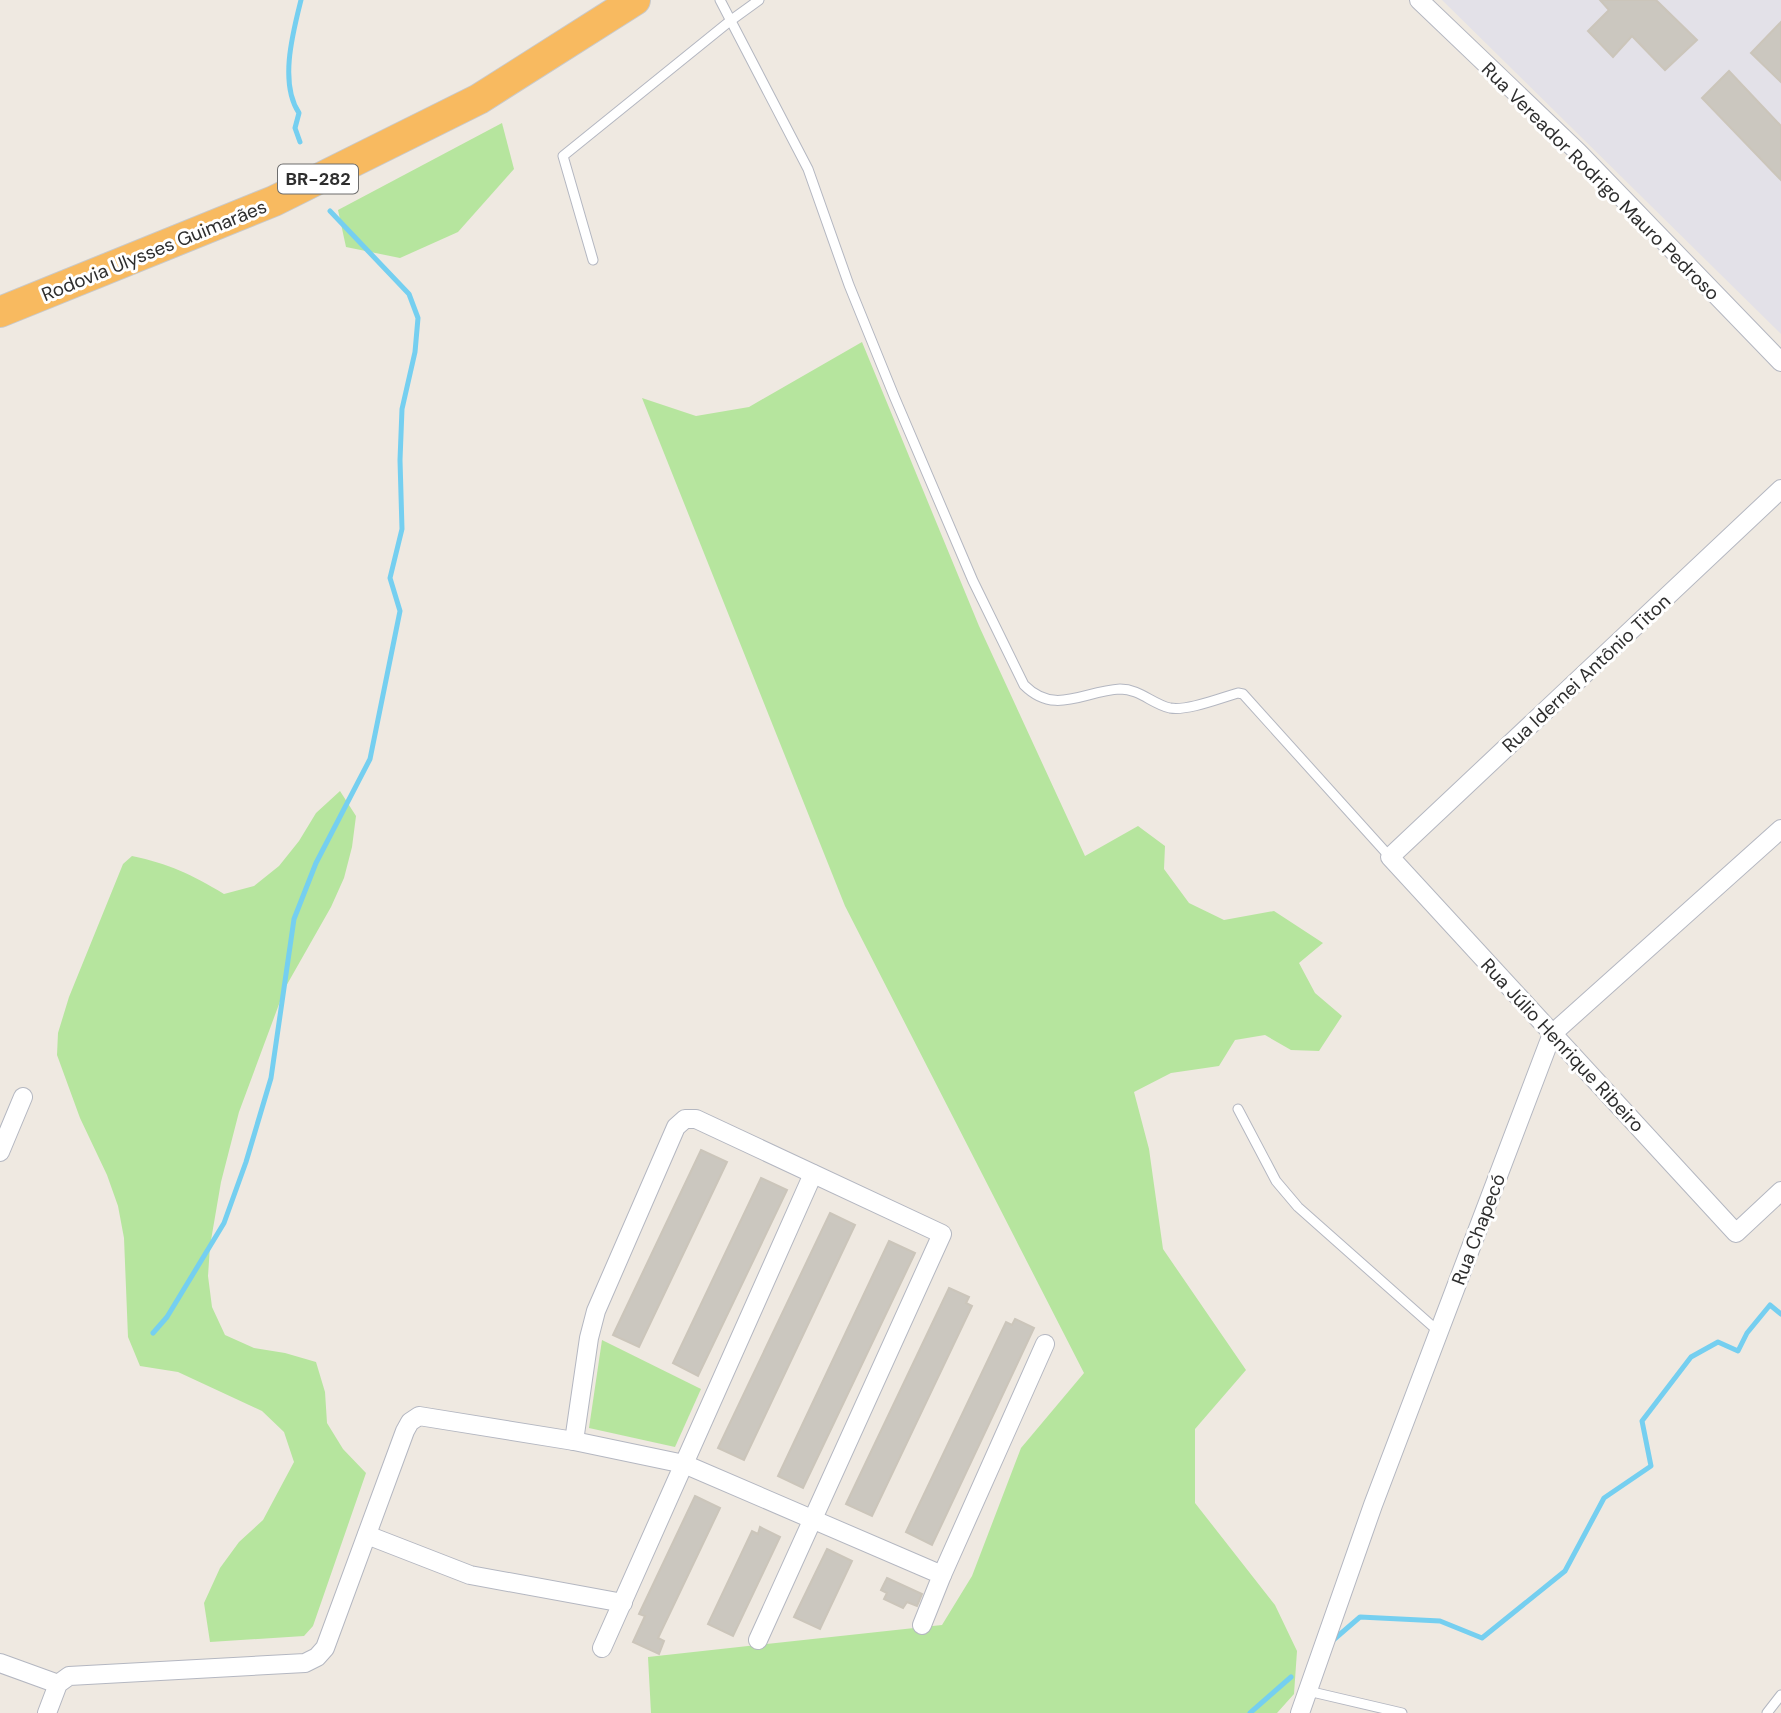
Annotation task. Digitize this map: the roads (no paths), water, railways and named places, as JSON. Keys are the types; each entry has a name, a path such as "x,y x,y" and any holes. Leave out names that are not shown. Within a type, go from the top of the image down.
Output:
{"highway":[{"name":"Rodovia Ulysses Guimarães","path":"0,312 274,201 479,99 635,0"}],"street":[{"name":"Rua Vereador Rodrigo Mauro Pedroso","path":"1419,0 1578,152 1781,362"},
{"name":"Rua Idernei Antônio Titon","path":"1390,857 1781,489"},
{"name":"Rua Chapecó","path":"1300,1713 1373,1505 1552,1034 1781,829"},
{"name":"Rua Júlio Henrique Ribeiro","path":"1390,857 1737,1233 1781,1191"},
{"path":"2,1142 23,1097"},
{"path":"575,1441 589,1338 596,1311 676,1127 685,1119 696,1119 942,1234 758,1640"},
{"path":"602,1648 814,1174"},
{"path":"922,1625 1045,1343"},
{"path":"47,1713 58,1684 69,1676 305,1663 317,1657 325,1648 405,1431 410,1422 419,1416 575,1441 684,1464 942,1575"},
{"path":"367,1535 470,1575 622,1603"},
{"path":"0,1663 58,1684"}],"lane":[{"path":"720,0 808,169 849,285 894,396 973,581 1024,685 1033,694 1048,701 1120,689 1142,694 1170,708 1243,694 1390,857"},
{"path":"593,260 563,156 730,20 759,0"},
{"path":"1238,1109 1276,1181 1298,1207 1440,1332"},
{"path":"1308,1691 1402,1713"},
{"path":"1767,1713 1781,1695"}],"waterway":[{"path":"300,142 295,128 299,113 293,101 289,72 301,0"},
{"path":"153,1333 167,1317 224,1223 246,1162 271,1078 294,919 316,863 370,759 400,611 390,578 402,529 402,409 415,352 418,318 409,294 330,211"},
{"path":"1331,1642 1360,1617 1440,1621 1482,1638 1565,1571 1604,1498 1651,1466 1642,1421 1691,1357 1718,1342 1738,1351 1747,1333 1770,1305 1781,1314"},
{"path":"1250,1713 1291,1677"}]}
